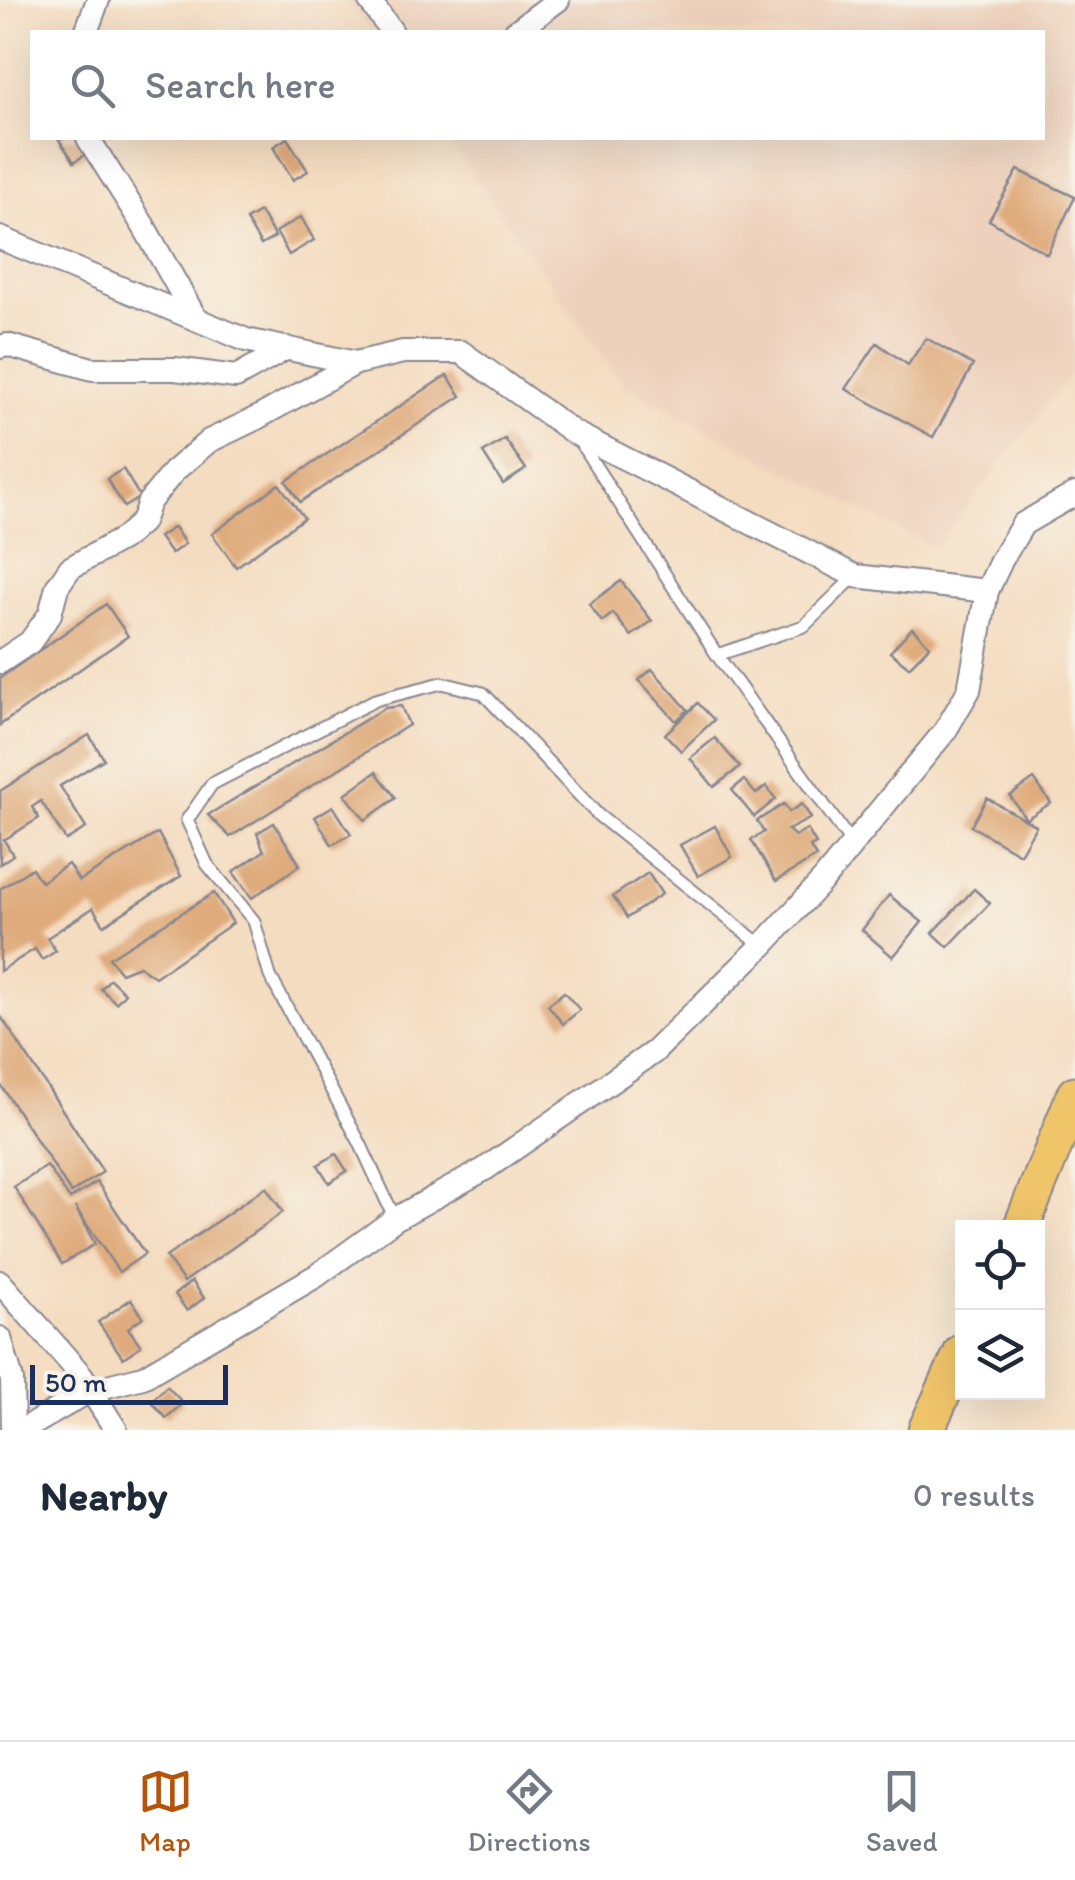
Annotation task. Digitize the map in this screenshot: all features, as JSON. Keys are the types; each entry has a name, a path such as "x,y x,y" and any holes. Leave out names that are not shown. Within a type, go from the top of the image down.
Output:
{"main road":[{"path":"1024,1220 1075,1094"},
{"path":"926,1430 955,1367"}],"street":[{"path":"87,30 98,0"},
{"path":"368,0 390,30"},
{"path":"517,30 558,0"},
{"path":"89,140 144,225 196,319"},
{"path":"0,238 246,340 356,363"},
{"path":"0,347 7,345 92,369 175,368 236,377 287,348"},
{"path":"0,662 30,642 50,614 57,587 70,568 124,538 142,522 149,502 174,471 209,440 258,418 356,363 403,352 461,352 573,432 855,576 988,591"},
{"path":"23,1430 91,1390 143,1378 316,1276 395,1219 485,1169 654,1052 762,946 945,731 969,690 988,591 1023,524 1075,494"},
{"path":"0,1282 82,1376 116,1430"},
{"path":"0,1338 12,1380 13,1430"}],"lane":[{"path":"573,432 717,655 852,844"},
{"path":"717,655 804,626 855,576"},
{"path":"395,1219 360,1143 270,976 254,922 206,864 187,820 212,784 374,700 442,684 483,693 598,814 762,946"}],"shaded area":[{"path":"348,0 1075,0 1075,368 935,548 624,386 447,140 1045,140 1045,30 370,30"}],"building":[{"path":"59,140 83,140 91,151 74,162"},
{"path":"288,140 308,171 293,180 273,147"},
{"path":"1018,170 1075,197 1047,254 989,220"},
{"path":"260,212 275,237 261,245 246,220"},
{"path":"301,217 314,240 289,255 276,232"},
{"path":"926,338 973,365 933,437 846,389 877,343 908,365"},
{"path":"447,375 461,396 300,502 286,481"},
{"path":"505,439 526,469 503,484 483,453"},
{"path":"123,469 140,497 124,507 107,479"},
{"path":"279,484 304,518 236,567 212,534"},
{"path":"174,527 185,544 171,554 159,537"},
{"path":"621,581 652,621 631,636 613,613 602,622 589,604"},
{"path":"106,604 128,636 0,725 0,678"},
{"path":"912,628 930,646 909,667 890,652"},
{"path":"652,669 688,710 676,721 639,680"},
{"path":"698,703 714,720 681,751 665,734"},
{"path":"401,706 409,725 230,837 208,815 385,708"},
{"path":"89,735 104,759 60,786 86,828 66,840 41,801 32,807 39,818 4,840 13,855 0,864 0,791"},
{"path":"715,738 740,767 714,787 690,758"},
{"path":"376,772 396,798 365,820 345,794"},
{"path":"1034,779 1051,803 1026,819 1010,796"},
{"path":"744,780 756,794 766,786 776,799 754,817 732,790"},
{"path":"987,798 1036,826 1020,854 971,826"},
{"path":"784,804 789,812 802,804 811,818 788,830 795,836 807,829 816,844 810,847 816,857 776,881 751,840 764,832 757,821"},
{"path":"333,806 351,834 332,845 315,817"},
{"path":"274,823 300,865 252,898 233,872 264,851 257,833"},
{"path":"715,826 732,857 698,876 680,845"},
{"path":"158,833 181,876 104,925 93,908 47,938 56,951 42,960 35,949 0,971 0,889 32,868 41,882 68,864 79,881"},
{"path":"648,873 662,894 627,918 613,896"},
{"path":"974,889 990,903 948,947 933,933"},
{"path":"214,893 233,923 155,977 139,966 121,973 109,958"},
{"path":"889,895 922,922 893,957 862,930"},
{"path":"110,979 125,993 116,1003 101,989"},
{"path":"564,992 580,1010 563,1024 548,1005"},
{"path":"0,1015 103,1172 71,1193 0,1084"},
{"path":"336,1154 347,1171 329,1183 318,1165"},
{"path":"47,1166 70,1199 97,1182 145,1254 119,1272 75,1207 95,1244 62,1264 14,1187"},
{"path":"266,1187 283,1212 184,1282 166,1257"},
{"path":"192,1281 204,1298 187,1311 175,1294"},
{"path":"131,1299 143,1317 128,1328 141,1346 123,1358 98,1322"},
{"path":"167,1386 183,1403 166,1418 151,1401"}]}
